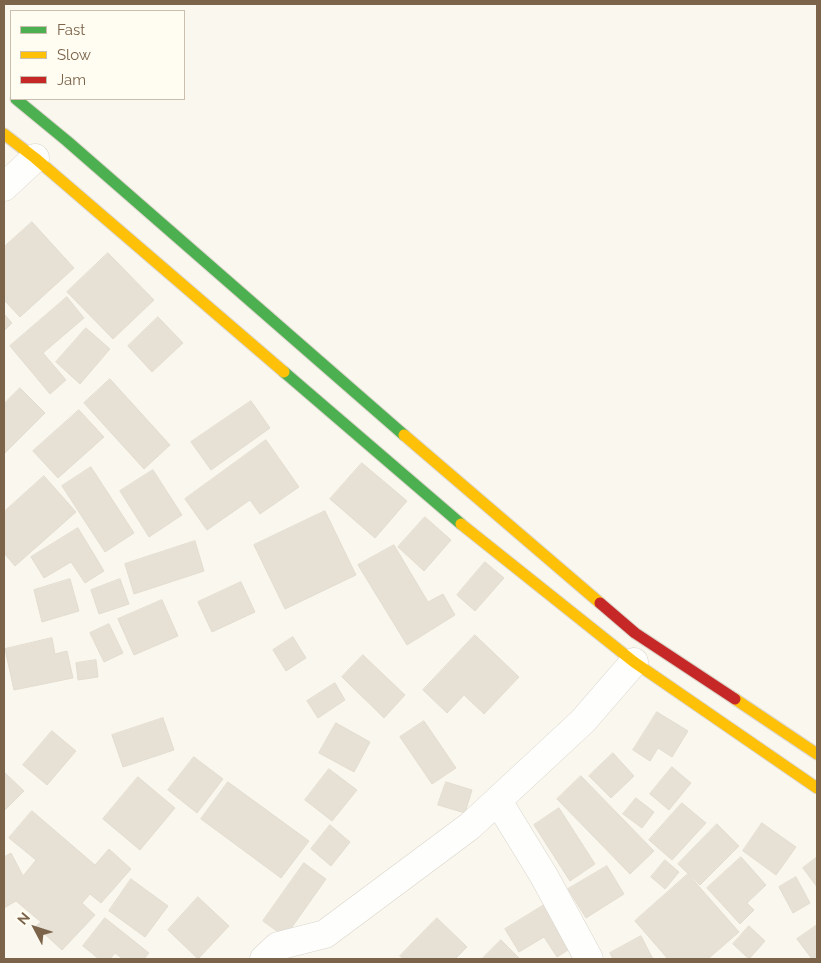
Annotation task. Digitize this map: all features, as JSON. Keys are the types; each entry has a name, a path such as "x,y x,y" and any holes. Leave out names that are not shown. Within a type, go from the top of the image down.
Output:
{"highway":[{"path":"17,100 635,633 817,754"},
{"path":"4,134 35,158 464,527 634,662 817,788"}],"street":[{"path":"4,187 35,158"},
{"path":"264,959 278,946 325,934 470,826 583,721 634,662"},
{"path":"498,801 544,876 588,959"}],"building":[{"path":"32,222 74,268 20,317 4,300 4,247"},
{"path":"108,253 154,300 113,339 67,292"},
{"path":"67,297 84,318 43,353 66,380 50,394 10,346"},
{"path":"4,314 12,323 4,331"},
{"path":"158,317 183,343 152,372 128,346"},
{"path":"86,328 110,349 80,384 56,362"},
{"path":"110,379 170,445 144,469 84,403"},
{"path":"20,388 45,413 4,454 4,404"},
{"path":"251,401 270,428 211,470 191,442"},
{"path":"79,410 104,437 58,478 33,451"},
{"path":"266,440 299,487 260,514 250,500 207,530 185,499"},
{"path":"362,463 407,501 375,538 330,499"},
{"path":"91,467 134,533 105,552 62,486"},
{"path":"153,470 182,515 149,537 120,491"},
{"path":"44,476 76,512 15,566 4,553 4,512"},
{"path":"325,511 356,575 285,609 254,545"},
{"path":"425,517 451,540 424,571 398,547"},
{"path":"78,528 104,571 85,583 71,562 44,578 31,557"},
{"path":"195,541 204,571 134,594 125,564"},
{"path":"394,545 428,602 443,594 455,615 407,645 358,565"},
{"path":"485,562 504,578 475,611 457,595"},
{"path":"70,579 79,611 42,622 34,590"},
{"path":"120,579 129,604 99,614 91,590"},
{"path":"241,582 255,612 212,632 198,602"},
{"path":"162,600 178,636 134,655 118,619"},
{"path":"109,624 123,653 104,662 90,633"},
{"path":"475,635 519,677 484,714 464,695 447,713 423,690"},
{"path":"293,637 306,658 286,671 273,650"},
{"path":"52,638 55,654 67,651 73,678 14,690 5,649"},
{"path":"363,655 405,695 384,718 342,677"},
{"path":"96,660 98,677 78,680 76,663"},
{"path":"335,683 345,700 318,718 307,701"},
{"path":"657,712 688,731 672,757 658,748 650,761 633,750"},
{"path":"163,718 174,750 123,767 112,735"},
{"path":"424,721 456,768 432,784 400,737"},
{"path":"336,723 370,742 354,772 319,753"},
{"path":"52,731 76,751 47,785 23,765"},
{"path":"613,753 634,776 611,798 589,776"},
{"path":"194,757 223,779 197,813 168,790"},
{"path":"672,767 691,783 669,810 650,794"},
{"path":"329,769 357,790 332,821 305,800"},
{"path":"4,772 24,791 4,811"},
{"path":"581,776 654,851 630,874 557,799"},
{"path":"138,777 175,808 140,850 103,819"},
{"path":"228,782 309,841 281,878 201,819"},
{"path":"446,782 472,790 465,813 438,805"},
{"path":"636,798 654,812 642,828 623,814"},
{"path":"682,803 706,823 672,860 649,840"},
{"path":"559,808 595,864 570,881 534,825"},
{"path":"32,811 95,865 109,849 131,869 101,903 90,894 82,903 95,915 62,950 36,926 41,922 16,901 4,908 4,857 11,853 23,876 36,860 9,838"},
{"path":"762,823 796,847 776,875 743,851"},
{"path":"717,824 739,846 700,885 678,864"},
{"path":"330,825 350,842 331,866 311,849"},
{"path":"741,857 766,885 747,903 754,910 740,924 707,888"},
{"path":"817,857 817,887 803,868"},
{"path":"665,860 679,872 665,889 651,877"},
{"path":"304,863 326,879 285,937 263,921"},
{"path":"607,866 624,894 586,918 568,889"},
{"path":"688,874 739,932 708,959 668,959 635,921"},
{"path":"796,877 810,903 793,913 779,887"},
{"path":"131,879 168,906 145,937 109,911"},
{"path":"198,897 229,926 198,959 168,930"},
{"path":"549,902 576,945 557,957 544,937 519,952 505,929"},
{"path":"105,918 149,953 144,959 123,959 115,953 110,959 99,959 83,946"},
{"path":"437,918 467,947 455,959 404,959 400,956"},
{"path":"817,925 817,959 812,959 797,939"},
{"path":"749,926 765,941 749,959 733,944"},
{"path":"641,936 653,959 613,959 610,953"},
{"path":"501,940 520,959 482,959"}],"traffic: fast":[{"path":"17,100 67,141 404,435"},
{"path":"284,372 461,524"}],"traffic: slow":[{"path":"4,134 35,158 284,372"},
{"path":"404,435 600,603"},
{"path":"461,524 634,662 817,788"},
{"path":"735,699 817,754"}],"traffic: jam":[{"path":"600,603 635,633 735,699"}]}
